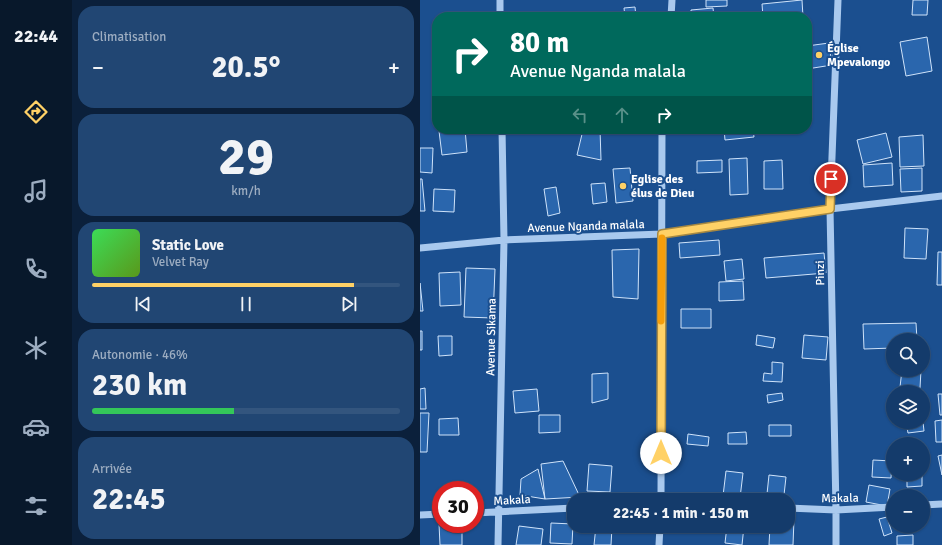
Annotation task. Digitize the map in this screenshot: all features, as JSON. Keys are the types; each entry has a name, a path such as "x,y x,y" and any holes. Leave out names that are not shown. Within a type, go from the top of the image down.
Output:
{"street":[{"path":"500,0 500,12"},
{"path":"671,12 672,0"},
{"name":"Pinzi","path":"836,545 830,209 838,0"},
{"name":"Avenue Sikama","path":"498,545 504,240 502,134"},
{"path":"661,493 662,134"},
{"name":"Avenue Nganda malala","path":"420,248 504,240 662,234 830,209 942,196"},
{"path":"930,505 942,504"},
{"name":"Makala","path":"795,508 836,510 886,507"},
{"name":"Makala","path":"484,513 567,508"},
{"path":"420,515 432,514"},
{"path":"659,545 660,533"}],"building":[{"path":"706,0 727,0 727,6 706,7"},
{"path":"802,0 803,12 763,12 762,4"},
{"path":"913,0 928,0 927,15 912,15"},
{"path":"635,7 636,12 624,12 624,8"},
{"path":"713,8 713,12 691,12 691,10"},
{"path":"927,37 932,71 906,76 900,42"},
{"name":"Église Mpevalongo","path":"829,43 832,65 812,68 812,45"},
{"path":"886,133 892,157 863,164 857,140"},
{"path":"439,134 465,134 467,152 442,155"},
{"path":"582,134 600,134 601,160 577,155"},
{"path":"724,134 754,134 754,137 725,140"},
{"path":"923,135 924,166 900,167 899,137"},
{"path":"420,148 433,148 432,173 420,172"},
{"path":"747,158 748,194 730,195 729,159"},
{"path":"722,160 722,172 697,173 697,161"},
{"path":"782,160 783,189 764,189 764,161"},
{"path":"892,163 893,185 864,187 863,165"},
{"name":"Eglise des élus de Dieu","path":"630,168 633,201 616,203 613,169"},
{"path":"922,168 922,191 901,192 900,169"},
{"path":"420,179 422,179 425,211 420,211"},
{"path":"605,183 607,202 593,204 591,184"},
{"path":"556,187 560,213 548,216 544,189"},
{"path":"434,189 455,190 454,212 433,211"},
{"path":"905,228 928,229 926,259 904,258"},
{"path":"719,240 720,255 680,258 679,243"},
{"path":"639,249 638,299 613,297 612,250"},
{"path":"938,252 942,252 942,285 937,285"},
{"path":"824,253 826,273 766,278 764,258"},
{"path":"742,259 744,279 726,281 724,261"},
{"path":"466,268 495,269 493,318 464,317"},
{"path":"460,272 461,305 440,306 439,273"},
{"path":"743,281 744,300 719,301 719,282"},
{"path":"420,283 423,311 420,311"},
{"path":"681,309 711,309 711,328 681,328"},
{"path":"916,323 917,333 886,333 886,348 864,349 863,324"},
{"path":"420,331 422,331 422,350 420,350"},
{"path":"757,335 775,338 773,348 756,345"},
{"path":"804,335 828,337 826,360 802,358"},
{"path":"438,336 452,336 452,355 439,356"},
{"path":"772,362 783,363 782,382 763,381 764,373 772,374"},
{"path":"608,373 608,399 592,403 592,374"},
{"path":"901,377 921,377 920,385 900,385"},
{"path":"425,388 426,409 420,409 420,389"},
{"path":"537,389 539,411 515,413 513,391"},
{"path":"782,393 783,400 768,403 767,395"},
{"path":"938,394 942,394 942,415 940,415"},
{"path":"420,413 429,413 427,452 420,452"},
{"path":"539,415 560,415 560,432 539,433"},
{"path":"458,418 459,435 439,435 439,419"},
{"path":"942,420 942,442 936,442 935,421"},
{"path":"769,425 791,425 791,436 769,436"},
{"path":"907,429 924,429 924,431 908,433"},
{"path":"746,432 747,444 728,444 728,433"},
{"path":"688,434 709,437 708,446 687,444"},
{"path":"942,455 942,475 938,456"},
{"path":"873,460 886,461 886,478 872,477"},
{"path":"563,461 578,493 567,493 567,498 545,499 541,464"},
{"path":"589,464 612,466 610,492 587,491"},
{"path":"538,469 545,499 520,495 521,479"},
{"path":"726,471 743,473 741,493 723,493"},
{"path":"769,475 786,477 784,493 767,493"},
{"path":"907,481 922,481 922,486 907,487"},
{"path":"869,485 890,489 886,489 886,506 866,502"},
{"path":"886,517 886,533 892,533 884,536 879,519"},
{"path":"551,523 567,524 567,533 573,533 572,544 550,543"},
{"path":"519,526 543,529 541,545 516,545"},
{"path":"439,533 462,533 462,545 440,545"},
{"path":"595,533 612,533 611,545 594,545"},
{"path":"726,533 743,533 742,545 725,543"},
{"path":"770,533 793,533 793,545 769,545"},
{"path":"913,535 913,545 897,545 897,536"}],"slow traffic":[{"path":"661,321 662,238"}],"place":[{"name":"Église Mpevalongo","path":"819,55"},
{"name":"Eglise des élus de Dieu","path":"623,186"}],"route":[{"path":"661,453 662,234 830,209 831,179"}]}
